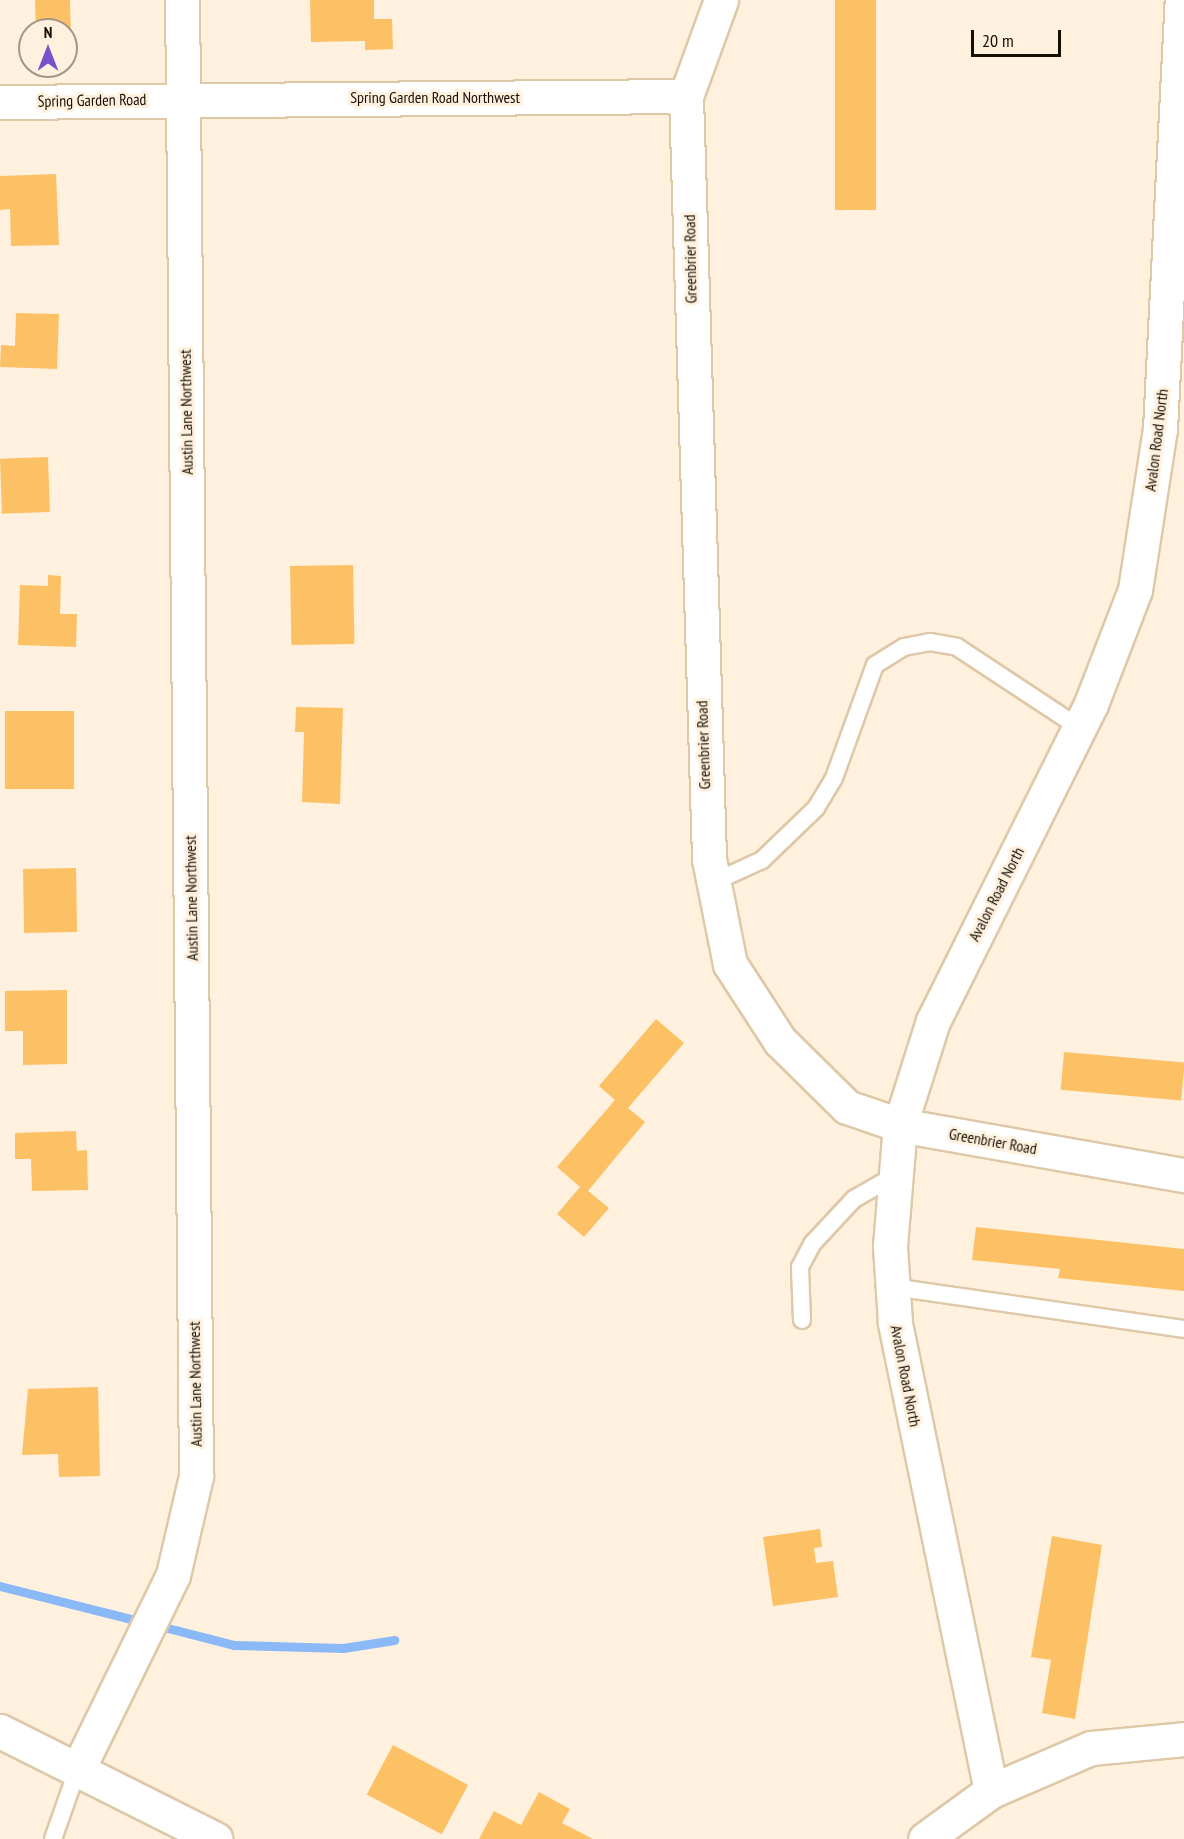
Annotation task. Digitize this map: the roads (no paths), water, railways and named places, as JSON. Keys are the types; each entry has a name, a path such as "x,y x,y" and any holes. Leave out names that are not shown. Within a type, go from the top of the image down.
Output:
{"street":[{"name":"Austin Lane Northwest","path":"77,1771 173,1575 196,1476 182,0"},
{"name":"Greenbrier Road","path":"721,0 686,96 702,728 714,882 730,964 780,1041 847,1107 900,1125 1184,1175"},
{"name":"Avalon Road North","path":"991,1791 895,1322 893,1287 896,1175 900,1125 933,1021 1080,728 1136,590 1160,429 1176,290 1183,20"},
{"name":"Spring Garden Road Northwest","path":"183,98 686,96"},
{"name":"Spring Garden Road","path":"0,102 183,98"},
{"path":"0,1731 216,1839"},
{"path":"925,1839 991,1791 1091,1748 1184,1739"}],"lane":[{"path":"714,882 762,860 816,808 834,778 875,665 904,647 930,642 957,647 1080,728"},
{"path":"802,1320 800,1267 812,1244 854,1199 896,1175"},
{"path":"893,1287 1184,1329"},
{"path":"53,1839 77,1771"}],"waterway":[{"path":"0,1586 143,1622"},
{"path":"156,1625 234,1645 343,1648 394,1640"}]}
